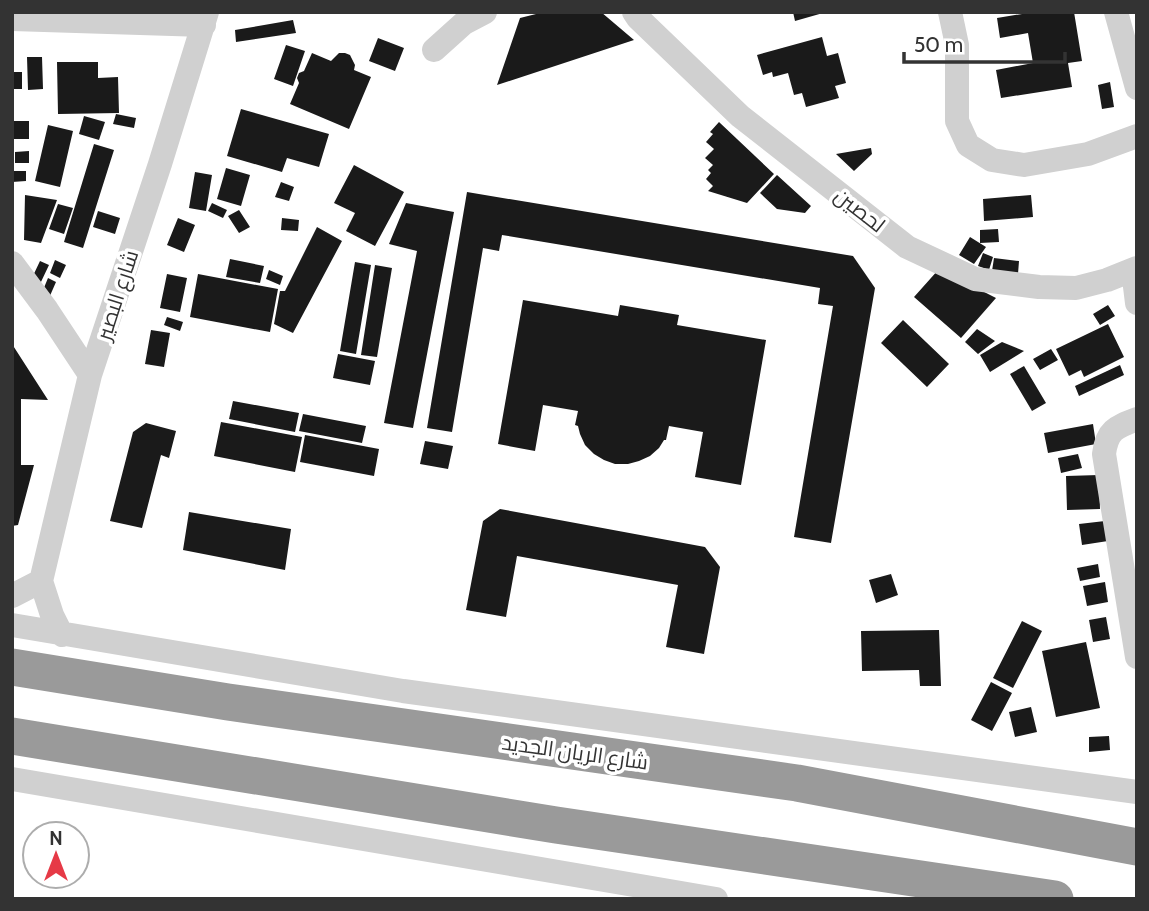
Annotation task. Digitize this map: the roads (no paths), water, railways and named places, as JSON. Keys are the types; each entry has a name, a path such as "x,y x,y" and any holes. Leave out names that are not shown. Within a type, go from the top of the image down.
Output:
{"highway":[{"name":"شارع الريان الجديد","path":"12,667 267,708 796,783 1137,847"},
{"path":"12,736 556,825 1055,899"},
{"path":"12,746 55,744"},
{"path":"796,783 1137,821"},
{"path":"354,790 505,837 904,899"}],"street":[{"path":"434,50 464,23 485,12"},
{"name":"لحصين","path":"634,12 740,116 907,247 975,279 1039,287 1076,288 1135,269"},
{"path":"950,12 957,45 957,121 968,145 992,160 1024,165 1088,154 1137,135"},
{"path":"1116,12 1137,88"},
{"path":"12,19 206,18"},
{"name":"شارع البصير","path":"40,581 90,375 206,18"},
{"path":"12,262 90,375"},
{"path":"1135,269 1137,303"},
{"path":"1137,419 1112,432 1105,440 1104,454 1137,657"},
{"path":"12,596 40,581 62,635"},
{"name":"شارع الريان الجديد","path":"12,625 403,691 1137,792"},
{"path":"12,779 716,899"}]}
